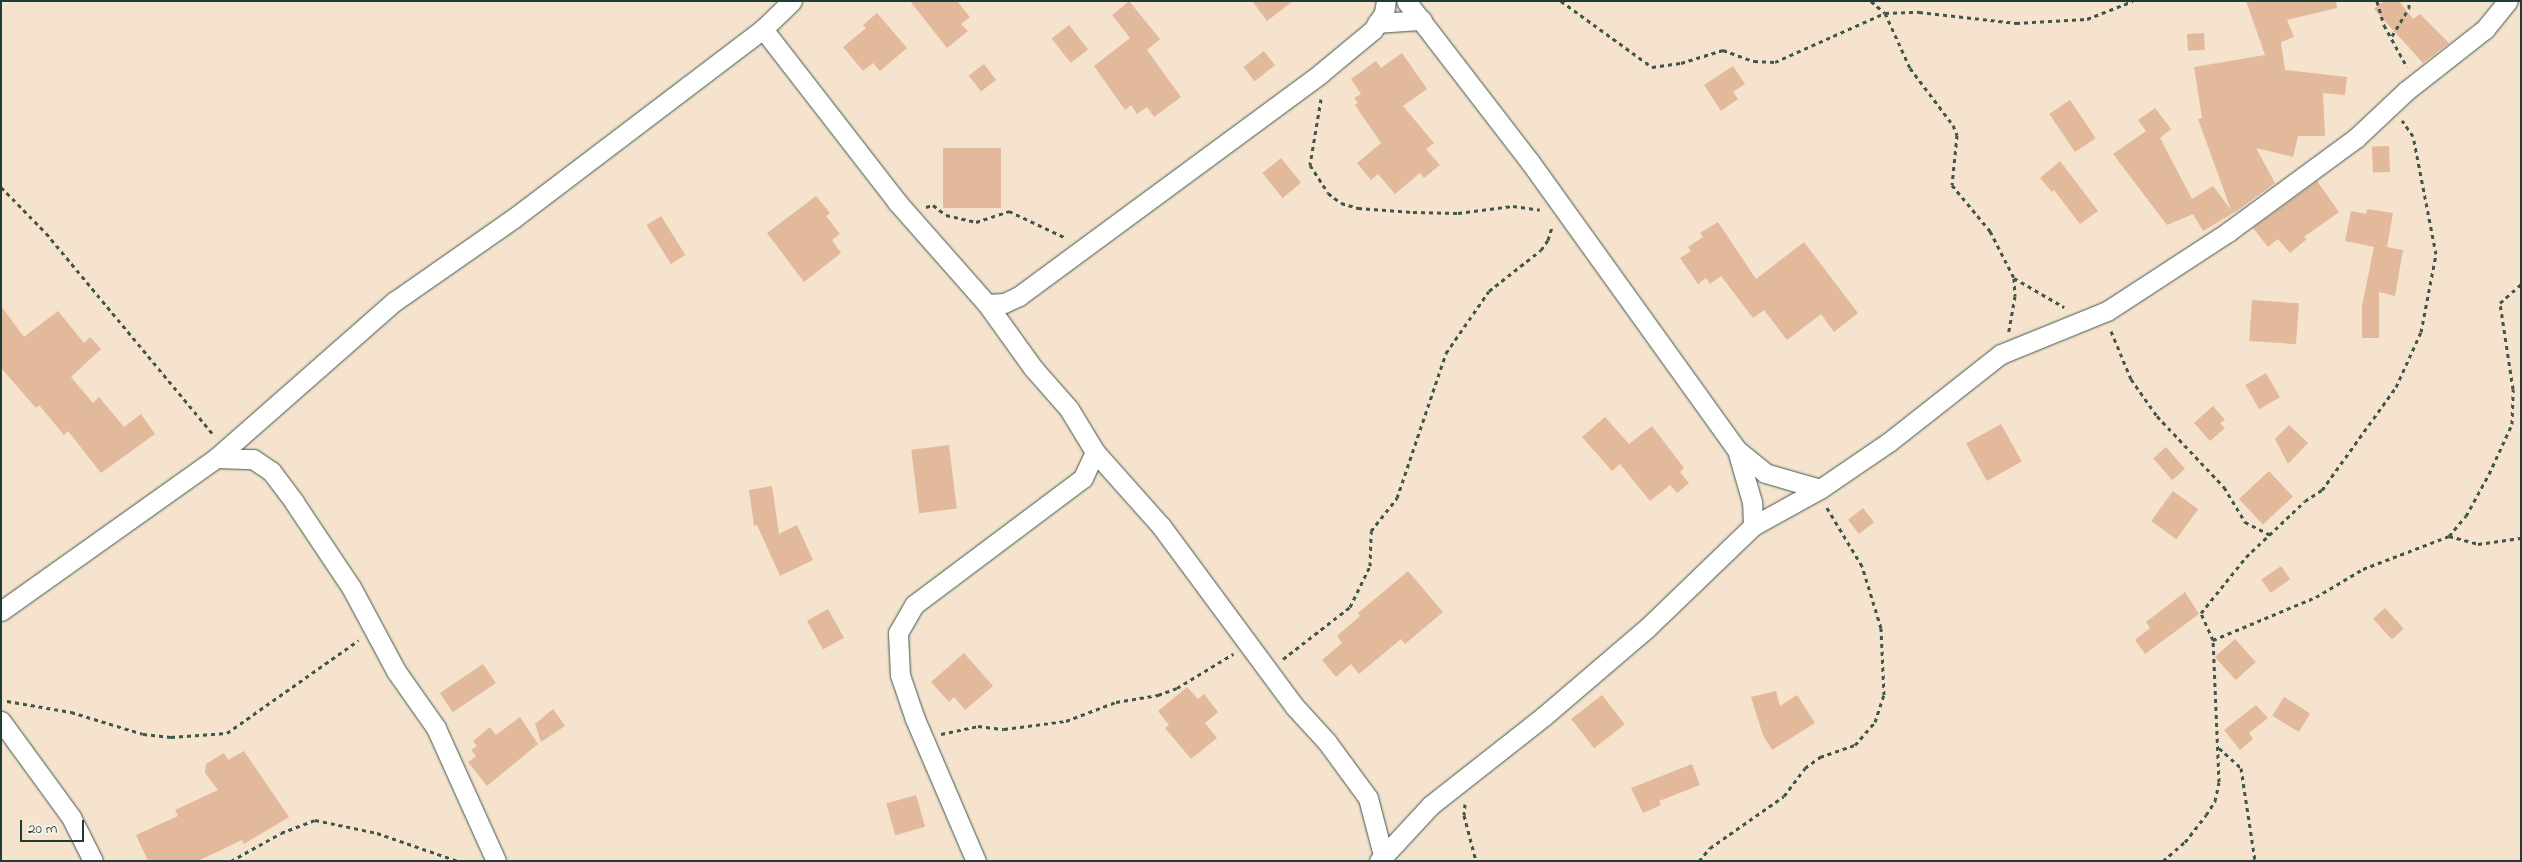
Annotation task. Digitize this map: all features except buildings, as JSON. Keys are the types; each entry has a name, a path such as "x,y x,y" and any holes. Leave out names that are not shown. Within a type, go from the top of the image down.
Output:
{"street":[{"path":"1,611 221,453 395,301 514,218 763,29 792,1"},
{"path":"1377,23 1386,1"},
{"path":"1381,858 1431,805 1646,629 1752,526 1819,490 1889,442 2009,349 2098,314 2236,226 2356,138 2416,83 2485,29 2508,1"},
{"path":"987,304 1004,303 1019,296 1321,73 1377,23 1416,8 1562,217 1737,450 1765,473 1819,490"},
{"path":"763,29 906,213 987,304 1033,368 1069,409 1095,452 1161,526 1268,670 1327,742 1368,798 1381,858"},
{"path":"1737,450 1752,502 1752,526"},
{"path":"976,861 924,740 900,675 898,633 905,616 935,588 982,557 1083,478 1095,452"},
{"path":"221,453 253,459 271,471 351,587 396,671 436,728 496,861"},
{"path":"1,721 71,817 93,861"}],"path":[{"path":"1561,1 1652,67 1681,63 1723,50 1754,60 1775,62 1885,13 1919,12 2016,24 2058,22 2087,19 2133,1"},
{"path":"1871,1 1885,13 1910,68 1955,130 1952,185 1990,231 2014,278 2016,296 2007,339 2009,349"},
{"path":"2376,1 2392,39 2416,83"},
{"path":"2392,39 2392,34 2397,32 2410,8 2409,1"},
{"path":"1268,670 1350,606 1370,566 1371,531 1397,498 1446,353 1489,291 1541,250 1562,217 1530,207 1442,213 1378,210 1341,203 1328,193 1310,165 1322,94 1321,73"},
{"path":"2163,861 2185,842 2215,801 2219,748 2213,640 2201,613 2246,557 2304,501 2322,490 2396,387 2421,332 2436,254 2413,136 2391,106"},
{"path":"1,187 46,233 221,453"},
{"path":"906,213 934,205 946,215 976,222 1009,210 1021,214 1082,248"},
{"path":"2014,278 2050,301 2098,314 2138,390 2157,416 2224,487 2245,522 2271,534"},
{"path":"2213,640 2316,597 2364,570 2449,536 2466,516 2489,474 2512,424 2513,389 2500,303 2521,284"},
{"path":"1699,861 1710,848 1784,796 1804,768 1820,757 1855,745 1876,722 1884,695 1885,666 1881,628 1862,566 1819,490"},
{"path":"2449,536 2478,544 2521,538"},
{"path":"1,700 71,712 143,734 171,737 227,732 374,629"},
{"path":"924,740 964,728 1004,729 1066,721 1116,702 1158,695 1193,679 1249,644"},
{"path":"2219,748 2241,768 2255,861"},
{"path":"1468,776 1464,815 1476,861"},
{"path":"231,861 281,833 315,820 377,833 458,861"}]}
